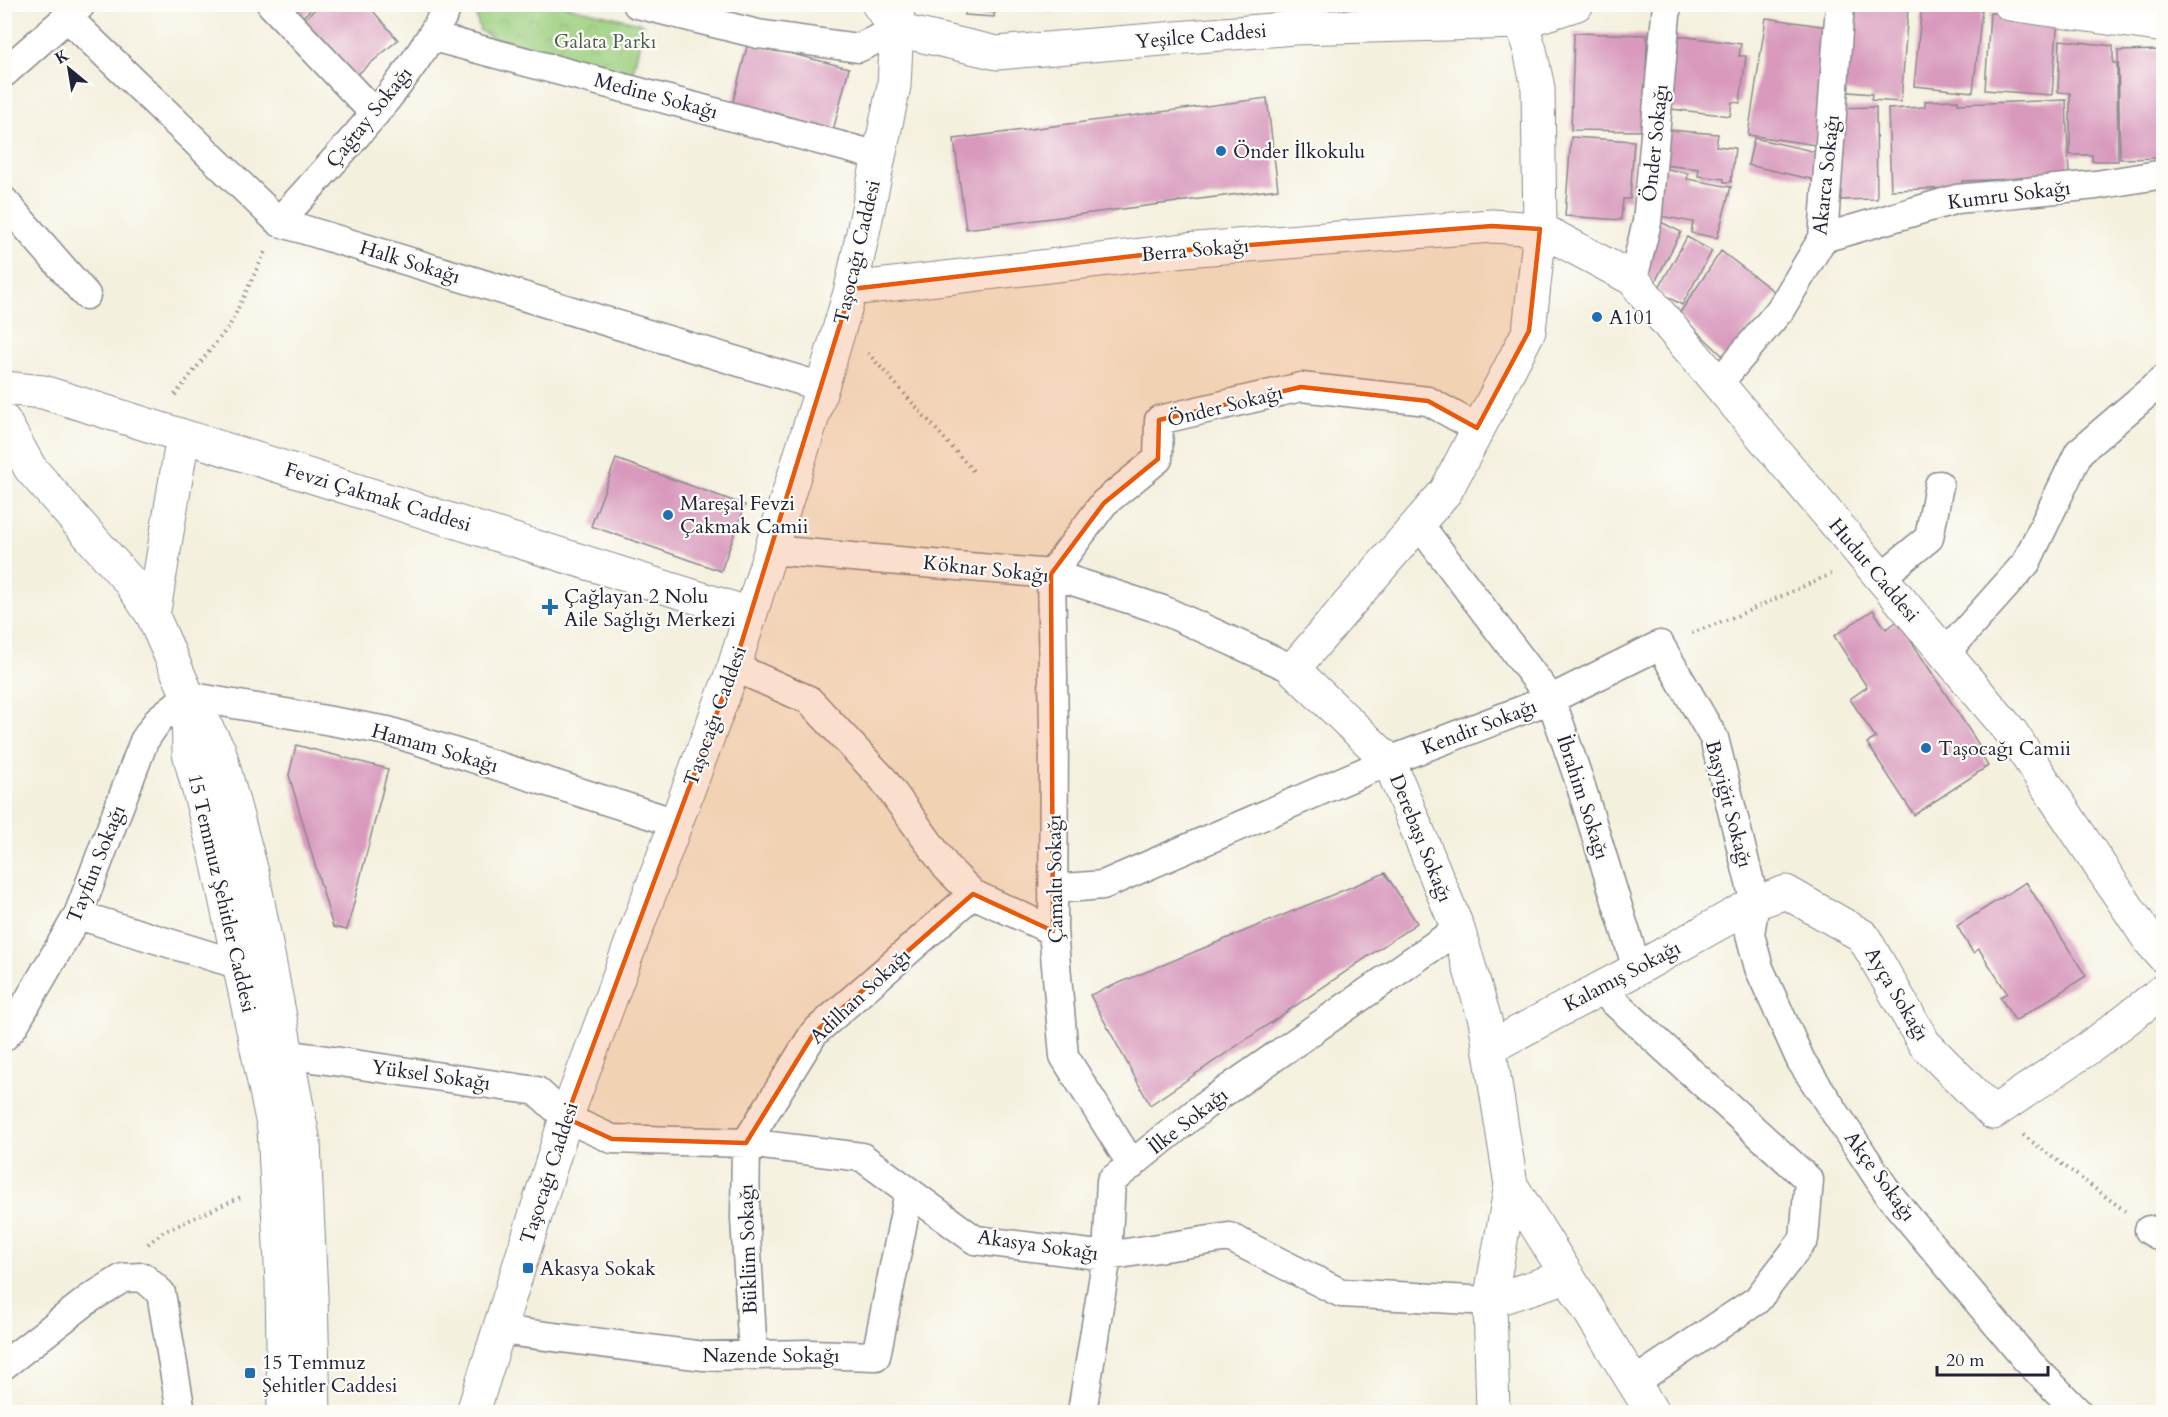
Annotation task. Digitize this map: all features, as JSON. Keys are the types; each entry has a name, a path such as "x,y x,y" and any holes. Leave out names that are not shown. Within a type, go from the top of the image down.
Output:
{"street":[{"path":"272,4 375,114"},
{"name":"Çağtay Sokağı","path":"279,222 375,114 433,37 449,4"},
{"path":"637,4 758,34 858,48 897,17 878,4"},
{"name":"Yeşilce Caddesi","path":"897,17 997,53 1294,28 1521,13 1577,4"},
{"name":"Önder Sokağı","path":"1633,279 1647,222 1667,4"},
{"name":"Akarca Sokağı","path":"1718,384 1780,310 1823,238 1840,4"},
{"path":"2010,4 2163,26"},
{"path":"4,74 75,11"},
{"name":"Halk Sokağı","path":"75,11 279,222 822,387"},
{"path":"1293,669 1446,491 1529,331 1540,229 1538,88 1521,13"},
{"name":"Taşocağı Caddesi","path":"473,1413 566,1118 734,667 822,387 851,289 894,86 897,17"},
{"name":"Medine Sokağı","path":"433,37 879,156"},
{"name":"Kumru Sokağı","path":"1823,238 1957,199 2096,185 2163,174"},
{"path":"4,201 86,295"},
{"name":"Berra Sokağı","path":"851,289 1185,250 1492,226 1540,229"},
{"name":"Hudut Caddesi","path":"1540,229 1633,279 1718,384 2011,732 2150,941 2163,957"},
{"path":"1945,654 2026,563 2079,452 2163,379"},
{"name":"Önder Sokağı","path":"1051,574 1104,503 1158,459 1159,420 1301,387 1428,401 1477,428"},
{"name":"Fevzi Çakmak Caddesi","path":"4,388 43,392 750,614"},
{"name":"15 Temmuz Şehitler Caddesi","path":"4,421 30,468 130,582 153,616 188,696 219,750 252,876 304,1143 314,1413"},
{"path":"153,616 183,436"},
{"path":"1873,568 1929,538 1939,485"},
{"name":"İbrahim Sokağı","path":"1418,523 1551,699 1579,780 1637,969"},
{"name":"Köknar Sokağı","path":"770,550 1051,574 1163,610 1293,669"},
{"name":"Çamaltı Sokağı","path":"1051,574 1054,729 1053,931 1064,1056 1132,1165"},
{"name":"Kendir Sokağı","path":"1053,890 1103,885 1389,761 1551,699 1660,645"},
{"name":"Başyiğit Sokağı","path":"1660,645 1714,738 1755,903"},
{"path":"734,667 809,700 883,779 947,868 972,894 1053,931"},
{"name":"Derebaşı Sokağı","path":"1293,669 1389,761 1458,928 1485,1020 1511,1185 1490,1301 1493,1413"},
{"name":"15 Temmuz Şehitler Caddesi","path":"188,696 189,753 216,855 274,1128 282,1282 284,1413"},
{"name":"Hamam Sokağı","path":"188,696 388,731 676,823"},
{"name":"Tayfun Sokağı","path":"7,1027 78,915 144,741 159,718 188,696"},
{"name":"Ayça Sokağı","path":"1755,903 1786,892 1863,936 1924,1043 1993,1113"},
{"name":"Adilhan Sokağı","path":"746,1143 814,1033 972,894"},
{"name":"Kalamış Sokağı","path":"1489,1048 1755,903"},
{"name":"Akçe Sokağı","path":"1755,903 1750,934 1759,968 1801,1061 1890,1196 2025,1358 2078,1413"},
{"path":"78,915 240,965"},
{"name":"İlke Sokağı","path":"1082,1413 1107,1256 1111,1181 1204,1106 1458,928"},
{"path":"1599,988 1809,1180 1804,1239 1757,1300 1633,1383"},
{"path":"1993,1113 2097,1042 2163,990"},
{"name":"Yüksel Sokağı","path":"286,1054 537,1091 566,1118"},
{"name":"Akasya Sokağı","path":"566,1118 612,1139 746,1143 862,1157 975,1240 1107,1256 1229,1237 1341,1293 1490,1301"},
{"name":"Büklüm Sokağı","path":"746,1143 745,1218 753,1355"},
{"path":"1511,1185 1652,1413"},
{"name":"Nazende Sokağı","path":"499,1330 704,1356 876,1356 909,1192"},
{"path":"1490,1301 1568,1276"},
{"path":"4,1365 89,1299 123,1278 143,1277 161,1293 182,1413"}],"path":[{"path":"150,426 230,326 279,222"},
{"path":"841,324 975,472"},
{"path":"1660,645 1873,568"},
{"path":"1993,1113 2156,1234"},
{"path":"163,1232 241,1196"},
{"path":"2156,1413 2163,1404"}],"highlighted area":[{"path":"1492,226 1540,229 1529,331 1477,428 1428,401 1301,387 1159,420 1158,459 1104,503 1051,574 1053,931 973,894 814,1033 746,1143 612,1139 566,1118 734,667 851,289 1185,250"}],"green space":[{"name":"Galata Parkı","path":"473,4 562,5 644,24 632,76 494,38 480,31"}],"building":[{"path":"288,4 317,4 300,19"},
{"path":"321,4 367,4 398,40 352,79 302,21"},
{"path":"959,4 1002,4 1002,9 995,8 994,17 965,15 966,9 959,8"},
{"path":"1013,4 1049,4 1049,10 1013,6"},
{"path":"1845,4 1908,9 1901,102 1871,100 1872,94 1838,91"},
{"path":"1922,4 1982,10 1973,92 1914,86"},
{"path":"1990,13 2058,17 2052,95 1985,90"},
{"path":"1766,18 1834,28 1816,145 1748,135"},
{"path":"1574,33 1647,35 1645,131 1571,130"},
{"path":"1672,35 1741,44 1739,56 1746,56 1740,103 1732,102 1730,116 1663,108"},
{"path":"2060,40 2113,46 2113,63 2117,63 2118,161 2092,161 2092,155 2070,155 2070,93 2058,92"},
{"path":"748,43 849,68 833,131 732,105"},
{"path":"2163,50 2163,158 2120,159 2118,51"},
{"path":"1267,98 1278,189 966,229 954,139"},
{"path":"1958,100 1958,104 2066,100 2069,177 1962,181 1961,188 1891,190 1888,109 1925,107 1925,101"},
{"path":"1876,107 1877,199 1837,200 1835,108"},
{"path":"1667,130 1718,134 1716,146 1735,148 1731,182 1698,176 1699,169 1664,165"},
{"path":"1571,137 1634,141 1630,199 1623,199 1621,220 1565,216"},
{"path":"1754,138 1821,153 1815,180 1748,165"},
{"path":"1662,168 1688,173 1687,179 1731,187 1717,238 1691,233 1693,222 1654,215"},
{"path":"1657,220 1681,232 1655,282 1638,273"},
{"path":"1687,237 1712,251 1682,305 1657,291"},
{"path":"1721,251 1776,293 1726,359 1679,314"},
{"name":"Mareşal Fevzi Çakmak Camii","path":"616,459 745,505 721,571 591,526"},
{"path":"1873,610 1886,629 1898,621 1983,751 1980,753 1988,766 1914,815 1867,743 1876,738 1850,699 1867,687 1834,636"},
{"path":"296,745 388,769 347,930 333,927 289,775"},
{"path":"1385,873 1417,923 1150,1105 1090,995"},
{"path":"2026,882 2086,976 2015,1021 2000,997 2007,993 1979,949 1973,953 1957,926"}],"place":[{"name":"Önder İlkokulu","path":"1221,151"},
{"name":"A101","path":"1597,317"},
{"name":"Mareşal Fevzi Çakmak Camii","path":"668,515"},
{"name":"Çağlayan 2 Nolu Aile Sağlığı Merkezi","path":"550,607"},
{"name":"Taşocağı Camii","path":"1926,748"},
{"name":"Akasya Sokak","path":"528,1268"},
{"name":"15 Temmuz Şehitler Caddesi","path":"250,1373"}]}
